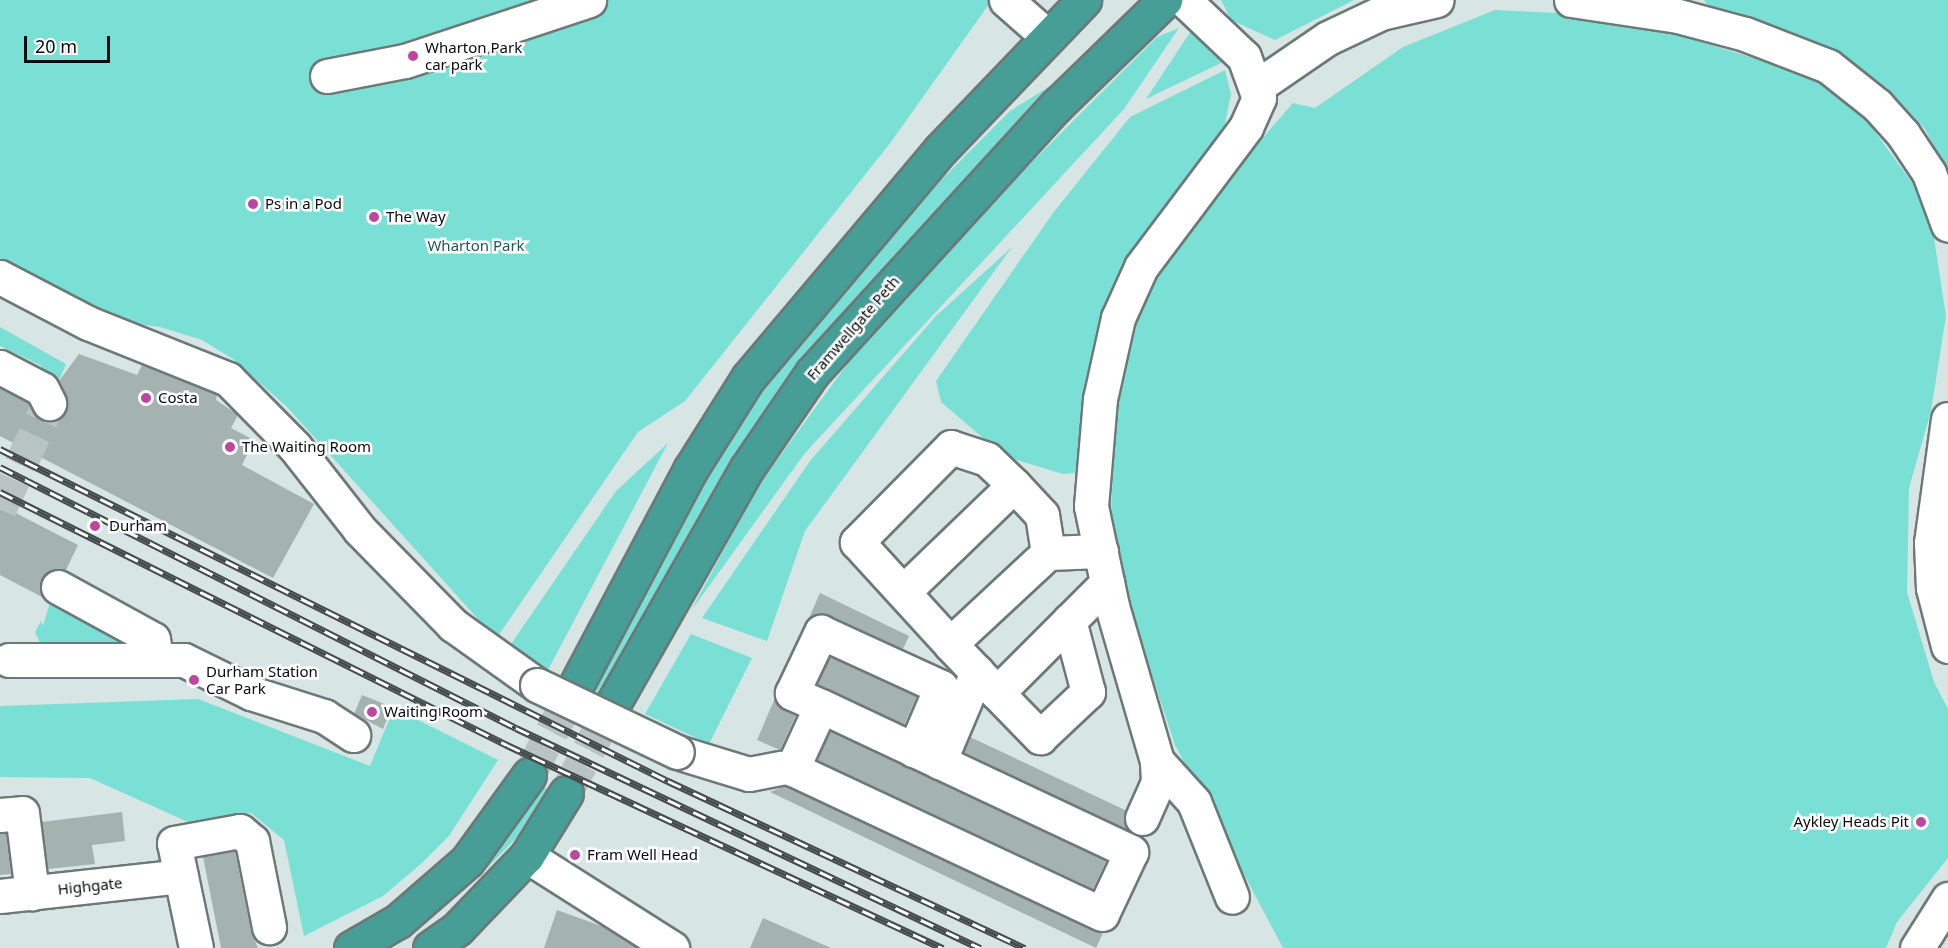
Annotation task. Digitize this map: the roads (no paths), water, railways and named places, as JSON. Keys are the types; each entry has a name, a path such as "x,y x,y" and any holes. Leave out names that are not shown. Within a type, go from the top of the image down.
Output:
{"highway":[{"path":"573,691 690,470 748,378 941,149 1084,0"},
{"name":"Framwellgate Peth","path":"610,709 747,468 812,373 1048,113 1165,0"},
{"path":"351,948 398,921 467,861 530,775"},
{"path":"430,948 457,929 527,856 566,793"}],"street":[{"path":"327,76 405,61 589,0"},
{"path":"1006,0 1048,36"},
{"path":"1184,0 1244,57 1258,85"},
{"path":"1142,818 1158,782 1157,761 1107,583 1091,506 1100,399 1118,318 1141,267 1168,225 1246,127 1258,85 1328,38 1381,13 1437,0"},
{"path":"1590,1 1745,34 1800,52 1848,79 1903,134 1929,173 1948,225"},
{"path":"0,277 88,323 228,379 295,447 360,530 453,625 537,685 677,752 749,774 781,768"},
{"path":"0,367 42,389 48,403"},
{"path":"1948,419 1931,543 1933,588 1948,646"},
{"path":"1048,552 1042,515 987,459 951,447 857,542 950,644 1040,737 1088,692 1069,621"},
{"path":"903,592 1014,485"},
{"path":"950,644 1048,552 1101,551"},
{"path":"927,756 987,682 1069,621 1107,583"},
{"path":"58,587 153,639 156,659"},
{"path":"821,706 792,769 1102,914 1131,852 927,756 821,706 792,693 821,632 941,687 927,756"},
{"path":"3,657 184,660 251,693 324,716 353,735"},
{"path":"1157,761 1194,802 1232,897"},
{"path":"1,807 22,813 32,893"},
{"path":"195,948 174,843 240,831 252,841 269,927"},
{"path":"527,856 628,935 672,948"},
{"name":"Highgate","path":"0,896 181,876"},
{"path":"1917,948 1948,899"}],"tunnel":[{"path":"0,509 49,403"},
{"path":"529,775 573,691"},
{"path":"566,793 610,709"}],"railway":[{"path":"0,449 668,781 1025,948"},
{"path":"0,467 516,728 980,948"},
{"path":"0,492 507,745 943,948"}],"place":[{"name":"Wharton Park car park","path":"413,56"},
{"name":"Ps in a Pod","path":"253,204"},
{"name":"The Way","path":"374,217"},
{"name":"Costa","path":"146,398"},
{"name":"The Waiting Room","path":"230,447"},
{"name":"Durham","path":"95,526"},
{"name":"Durham Station Car Park","path":"194,680"},
{"name":"Waiting Room","path":"372,712"},
{"name":"Aykley Heads Pit","path":"1921,822"},
{"name":"Fram Well Head","path":"575,855"}],"park label":[{"name":"Wharton Park","path":"476,246"}]}
